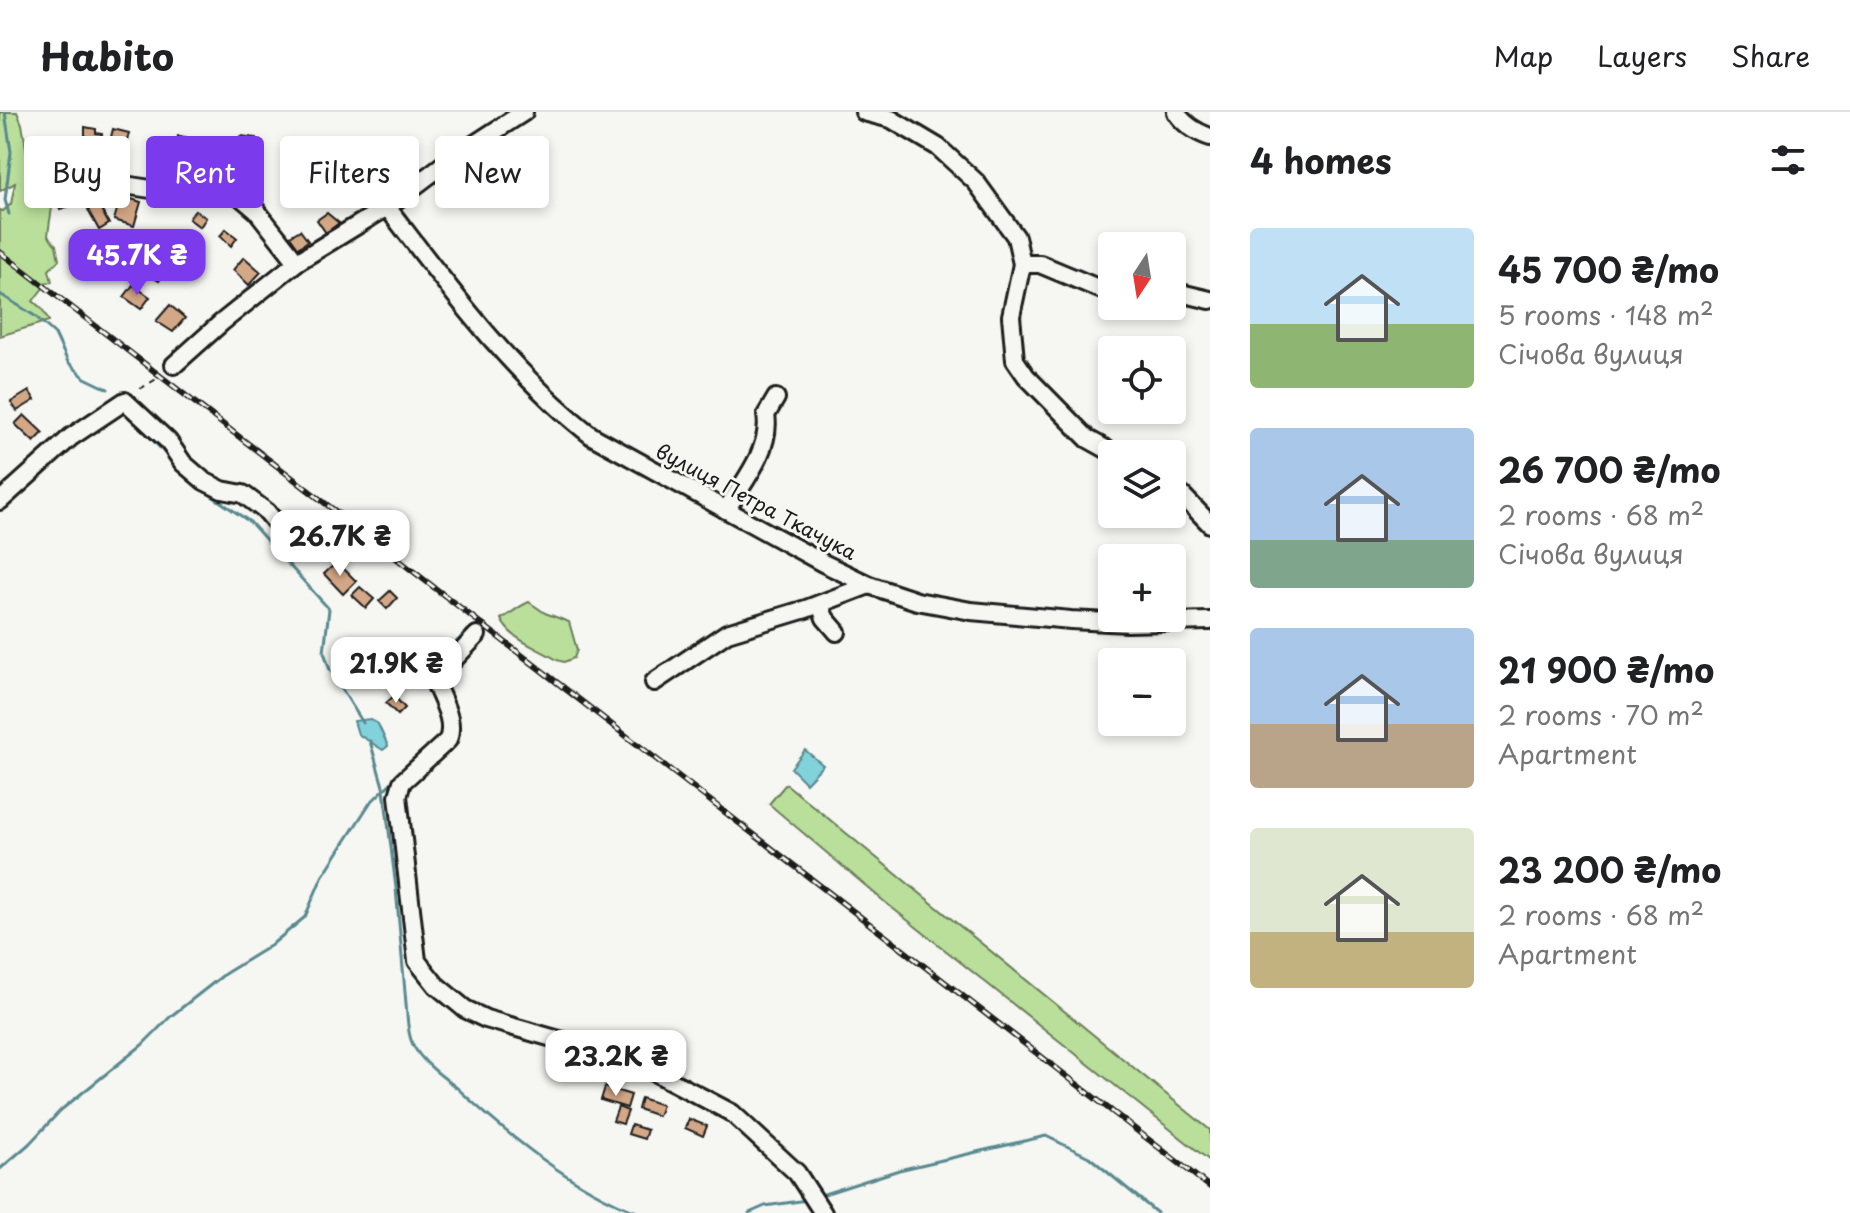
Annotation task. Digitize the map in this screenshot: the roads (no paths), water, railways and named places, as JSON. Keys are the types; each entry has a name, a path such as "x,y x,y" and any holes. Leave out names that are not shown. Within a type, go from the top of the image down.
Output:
{"street":[{"path":"419,184 493,130 524,112"},
{"path":"864,112 894,116 938,147 976,182 1016,237 1022,264 1011,316 1015,360 1036,387 1088,439 1098,445"},
{"path":"1176,112 1196,132 1210,137"},
{"path":"130,186 157,190 194,182 222,185 247,202 297,262"},
{"path":"174,365 297,262 385,208"},
{"name":"вулиця Петра Ткачука","path":"388,208 495,344 569,418 592,436 869,585 917,601 971,611 1127,623 1210,621"},
{"path":"1022,264 1040,264 1098,291"},
{"path":"1186,294 1210,300"},
{"path":"0,501 71,437 140,389"},
{"path":"726,510 754,464 768,429 766,415 776,398"},
{"path":"125,401 168,441 183,463 222,490 243,494 267,512 299,551"},
{"path":"1186,499 1210,524"},
{"path":"654,682 727,633 869,585"},
{"path":"820,604 825,618 837,632"},
{"path":"477,635 444,670 436,685 449,716 451,731 448,740 402,782 398,796 417,961 436,985 465,1009 486,1019 633,1061 732,1113 797,1173 823,1213"}],"water":[{"path":"370,719 378,724 388,746 383,750 358,734 354,721"},
{"path":"805,750 823,765 806,783 791,768"}],"waterway":[{"path":"5,112 11,152 5,200 9,214"},
{"path":"0,294 35,316 55,334 68,362 85,378 108,389"},
{"path":"135,421 173,462"},
{"path":"199,487 250,522 329,609 324,652 330,670 363,723"},
{"path":"431,678 440,659 468,630"},
{"path":"430,685 429,691 434,700"},
{"path":"412,762 442,734"},
{"path":"370,741 384,790 408,1024 414,1046 435,1070 542,1159 589,1189 639,1213"},
{"path":"0,1169 61,1110 142,1045 171,1016 226,973 270,946 305,917 322,877 370,803 396,778"},
{"path":"818,1196 899,1170 1046,1136 1089,1157 1157,1213"},
{"path":"749,1213 765,1206 807,1200"}],"railway":[{"path":"0,252 1210,1187"}]}
